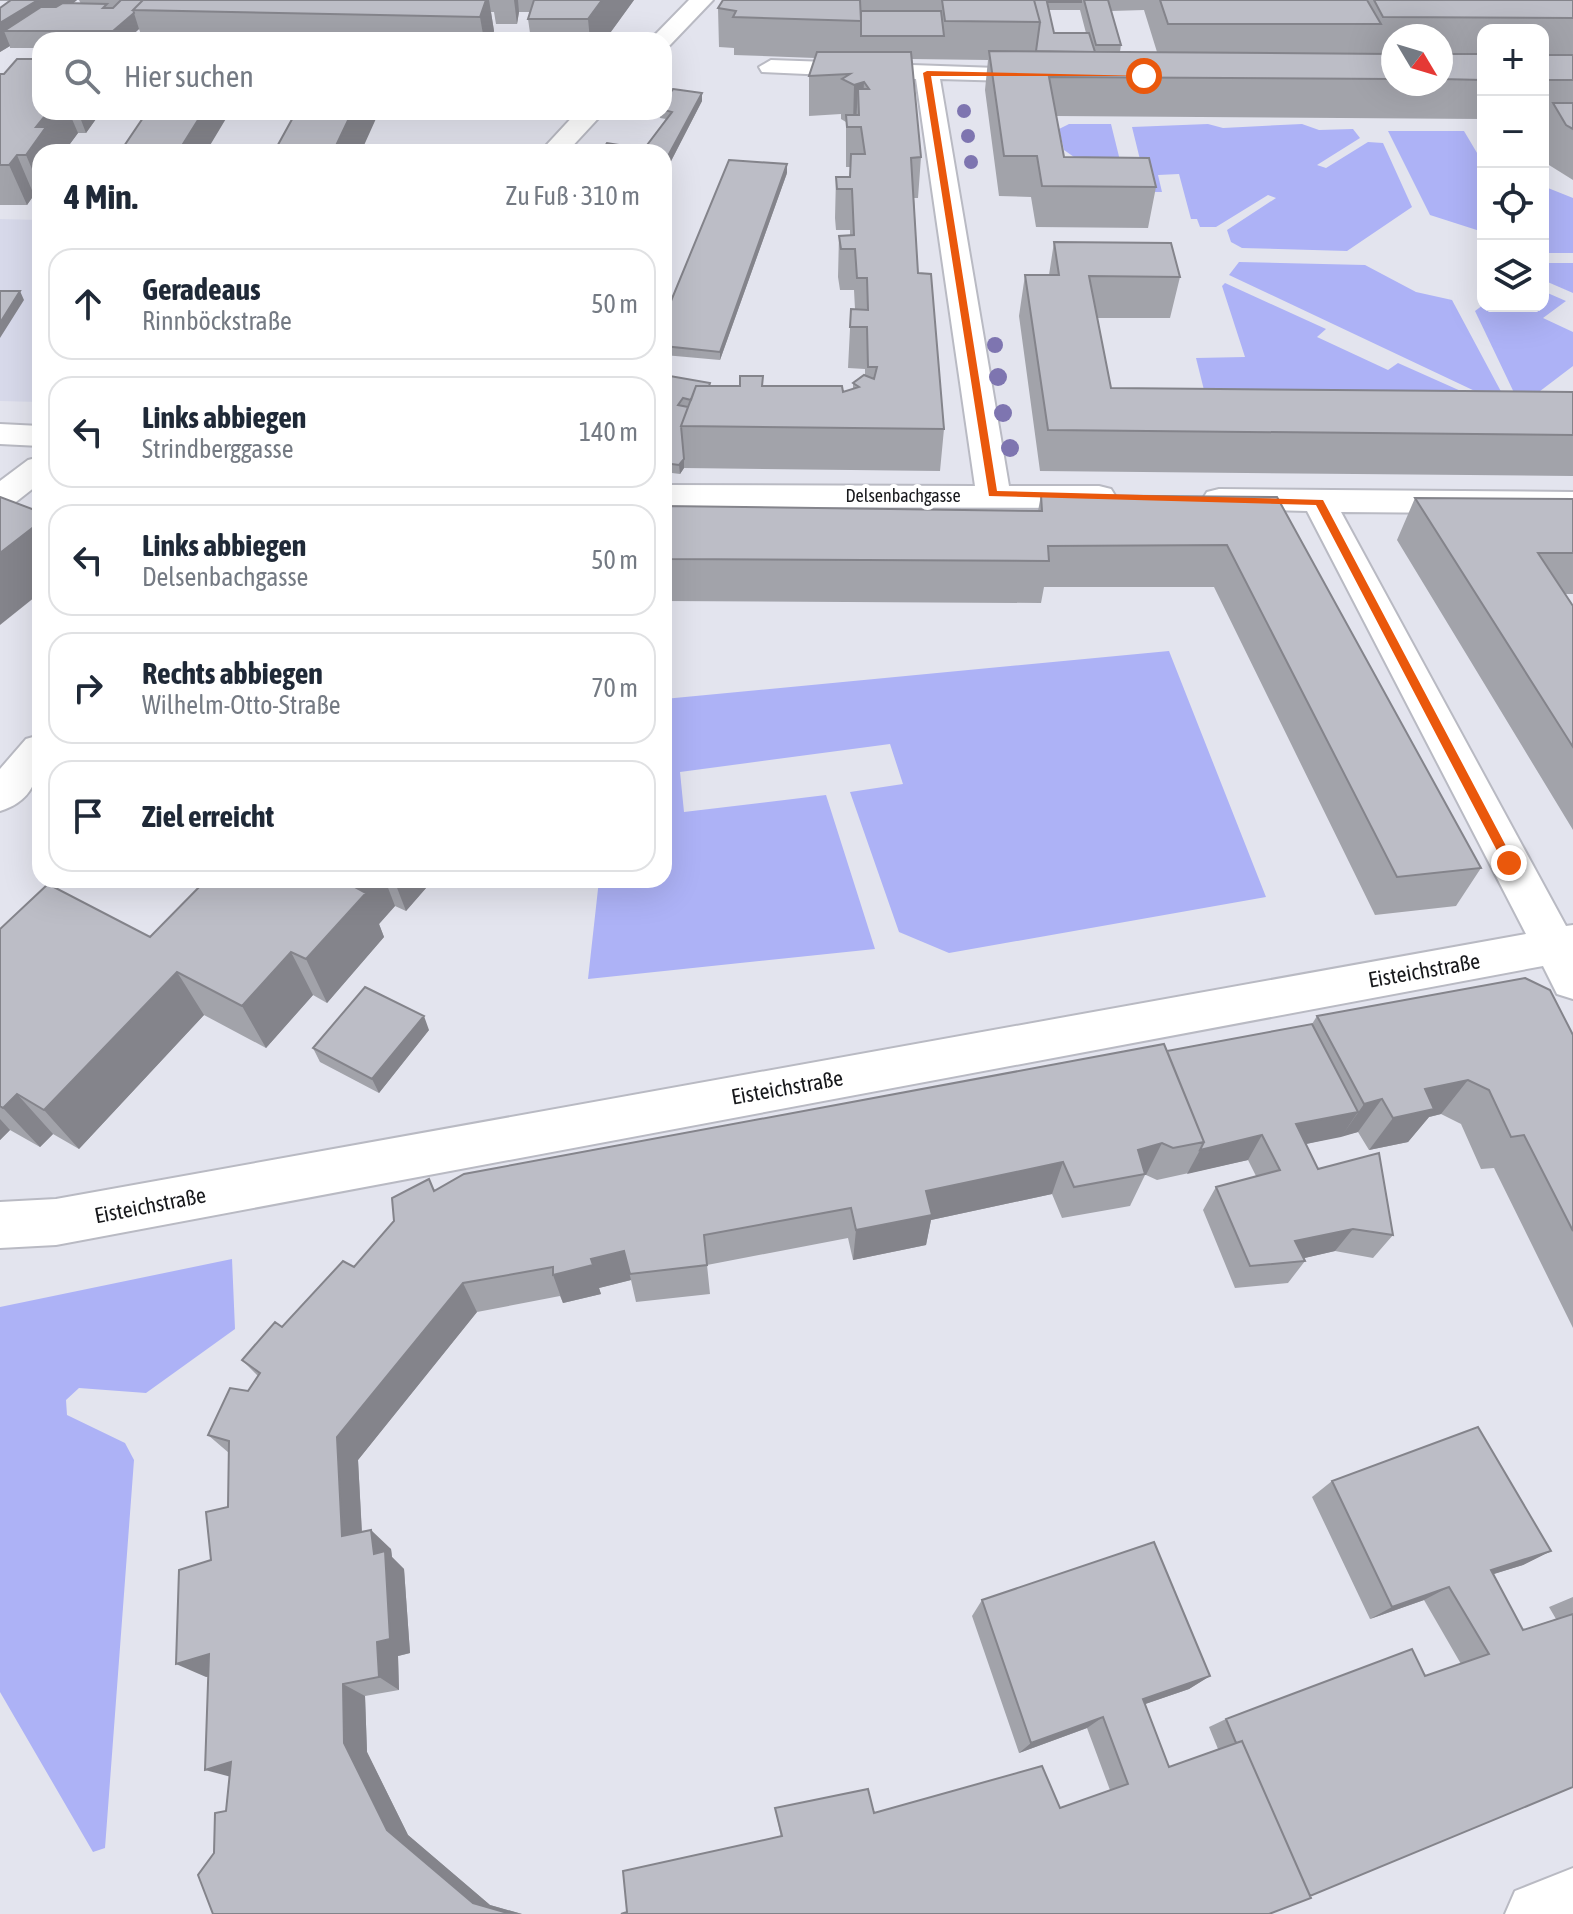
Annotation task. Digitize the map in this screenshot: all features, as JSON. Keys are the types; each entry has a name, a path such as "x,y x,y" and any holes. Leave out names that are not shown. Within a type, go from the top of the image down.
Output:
{"street":[{"path":"670,32 702,0"},
{"path":"771,67 1067,75"},
{"path":"927,73 993,494"},
{"path":"561,144 583,120"},
{"path":"0,434 32,436"},
{"path":"0,497 32,473"},
{"name":"Delsenbachgasse","path":"672,496 993,494 1132,498"},
{"path":"1195,499 1573,503"},
{"path":"1319,502 1566,957"},
{"path":"0,796 32,758"},
{"name":"Eisteichstraße","path":"0,1225 70,1220 1566,957"},
{"path":"1538,1914 1573,1900"}],"shaded area":[{"path":"1069,124 1111,124 1127,189 1076,170 1074,157 1064,150 1059,129"},
{"path":"1208,124 1223,128 1302,124 1319,130 1353,129 1360,138 1317,165 1326,168 1368,142 1383,143 1412,207 1347,251 1242,248 1231,242 1227,230 1276,198 1268,195 1216,227 1200,227 1197,219 1191,219 1179,174 1158,175 1162,192 1148,192 1132,127"},
{"path":"1388,131 1464,131 1477,153 1477,230 1430,215"},
{"path":"1549,188 1573,198 1573,253 1549,253"},
{"path":"0,219 32,220 32,402 0,401"},
{"path":"1239,262 1365,265 1416,292 1452,300 1505,399 1496,401 1229,275"},
{"path":"1549,263 1573,263 1573,293 1549,283"},
{"path":"1225,283 1326,329 1317,337 1388,370 1398,363 1481,400 1210,414 1196,358 1245,357 1222,286"},
{"path":"1549,294 1566,301 1543,318 1573,332 1573,366 1527,401 1518,401 1475,311 1549,312"},
{"path":"1169,651 1266,897 949,953 899,932 850,792 903,784 890,744 680,772 684,812 826,795 875,949 588,979 598,888 672,888 672,698"},
{"path":"232,1259 235,1329 146,1393 79,1388 66,1400 67,1415 125,1443 134,1460 105,1848 93,1852 0,1692 0,1307"}],"building":[{"path":"11,0 38,0 0,23 0,8"},
{"path":"121,0 143,0 133,10 134,13 113,31 4,31 41,7 56,7 63,3 107,4 103,8 113,8"},
{"path":"143,0 486,0 480,17 133,10"},
{"path":"534,0 602,0 588,19 528,19"},
{"path":"723,0 860,0 861,21 733,17 736,11 718,8"},
{"path":"942,0 1034,0 1040,22 945,21"},
{"path":"1034,0 1081,0 1047,2 1054,33 1089,33 1095,52 1036,51 1040,22"},
{"path":"1084,0 1108,0 1121,45 1096,45"},
{"path":"1160,0 1367,0 1381,24 1168,24"},
{"path":"1374,0 1573,0 1573,18 1383,17"},
{"path":"861,11 941,11 944,36 861,36"},
{"path":"989,51 1381,54 1381,79 1049,77 1064,157 1149,158 1156,187 1042,186 1037,156 1004,156"},
{"path":"817,52 911,52 921,157 911,158 918,273 931,274 944,429 681,426 696,386 740,386 740,376 763,376 762,386 842,386 843,392 859,387 853,383 864,375 874,379 877,367 868,367 867,327 850,327 851,309 868,310 867,278 857,278 855,249 841,249 839,236 854,235 852,189 837,189 836,177 850,177 851,154 865,154 861,127 847,127 846,115 859,115 858,89 869,89 864,82 854,85 842,79 850,74 809,76"},
{"path":"1453,54 1477,54 1477,80 1453,79"},
{"path":"1549,55 1573,55 1573,80 1549,80"},
{"path":"17,59 32,59 32,120 42,120 36,127 46,127 26,155 17,155 9,165 0,165 0,74 4,74"},
{"path":"672,90 702,93 672,149 672,144 648,144 666,120 672,120"},
{"path":"1553,103 1573,103 1573,129 1566,125"},
{"path":"142,120 198,120 183,144 125,144"},
{"path":"292,120 348,120 337,144 278,144"},
{"path":"729,160 787,164 720,352 672,347 672,299"},
{"path":"1054,242 1171,243 1180,277 1089,276 1111,388 1573,392 1573,435 1048,430 1025,275 1059,275"},
{"path":"0,291 20,291 0,323"},
{"path":"672,376 710,383 709,386 696,386 691,400 683,398 678,405 688,407 681,426 684,459 679,465 672,464"},
{"path":"1041,495 1277,497 1481,868 1397,877 1227,545 1048,546 1049,561 672,559 672,506 1042,511"},
{"path":"0,497 32,509 32,528 0,553"},
{"path":"1415,498 1573,499 1573,553 1538,553 1573,606 1573,747"},
{"path":"44,888 56,888 150,937 198,888 357,888 366,893 306,959 291,952 242,1006 177,972 44,1110 17,1094 3,1108 0,1106 0,929"},
{"path":"1525,978 1550,990 1573,1035 1573,1231 1524,1135 1511,1137 1489,1090 1468,1080 1425,1089 1434,1109 1393,1118 1382,1099 1364,1104 1317,1016"},
{"path":"365,987 424,1016 372,1079 313,1048"},
{"path":"1312,1024 1358,1112 1296,1124 1318,1169 1379,1153 1393,1235 1353,1229 1295,1241 1305,1261 1250,1266 1216,1187 1280,1170 1262,1135 1200,1150 1204,1142 1167,1051"},
{"path":"1164,1044 1204,1142 1173,1148 1162,1143 1138,1150 1145,1174 1074,1187 1063,1162 926,1191 932,1215 856,1230 851,1208 704,1235 707,1265 630,1274 624,1251 591,1259 593,1265 553,1275 553,1267 463,1283 337,1437 342,1536 371,1530 374,1554 385,1551 390,1639 377,1642 379,1677 343,1684 344,1743 387,1830 473,1903 511,1914 213,1914 198,1875 214,1853 215,1813 226,1811 231,1762 205,1770 209,1654 176,1664 179,1570 211,1560 206,1512 228,1507 229,1441 208,1435 230,1388 248,1391 260,1373 242,1360 275,1322 282,1327 343,1261 354,1267 394,1221 392,1198 429,1179 434,1191 464,1174"},
{"path":"1478,1427 1551,1551 1491,1570 1523,1630 1573,1614 1573,1787 1310,1896 1242,1741 1236,1743 1226,1719 1412,1649 1425,1676 1489,1654 1449,1587 1392,1607 1332,1481"},
{"path":"1154,1542 1210,1676 1143,1699 1169,1767 1242,1741 1311,1898 1269,1914 621,1914 627,1912 623,1871 782,1836 775,1808 868,1789 874,1813 1042,1766 1060,1808 1128,1784 1103,1717 1031,1743 982,1600"}],"route":[{"path":"1144,76 927,73 993,494 1319,502 1509,863"}]}
